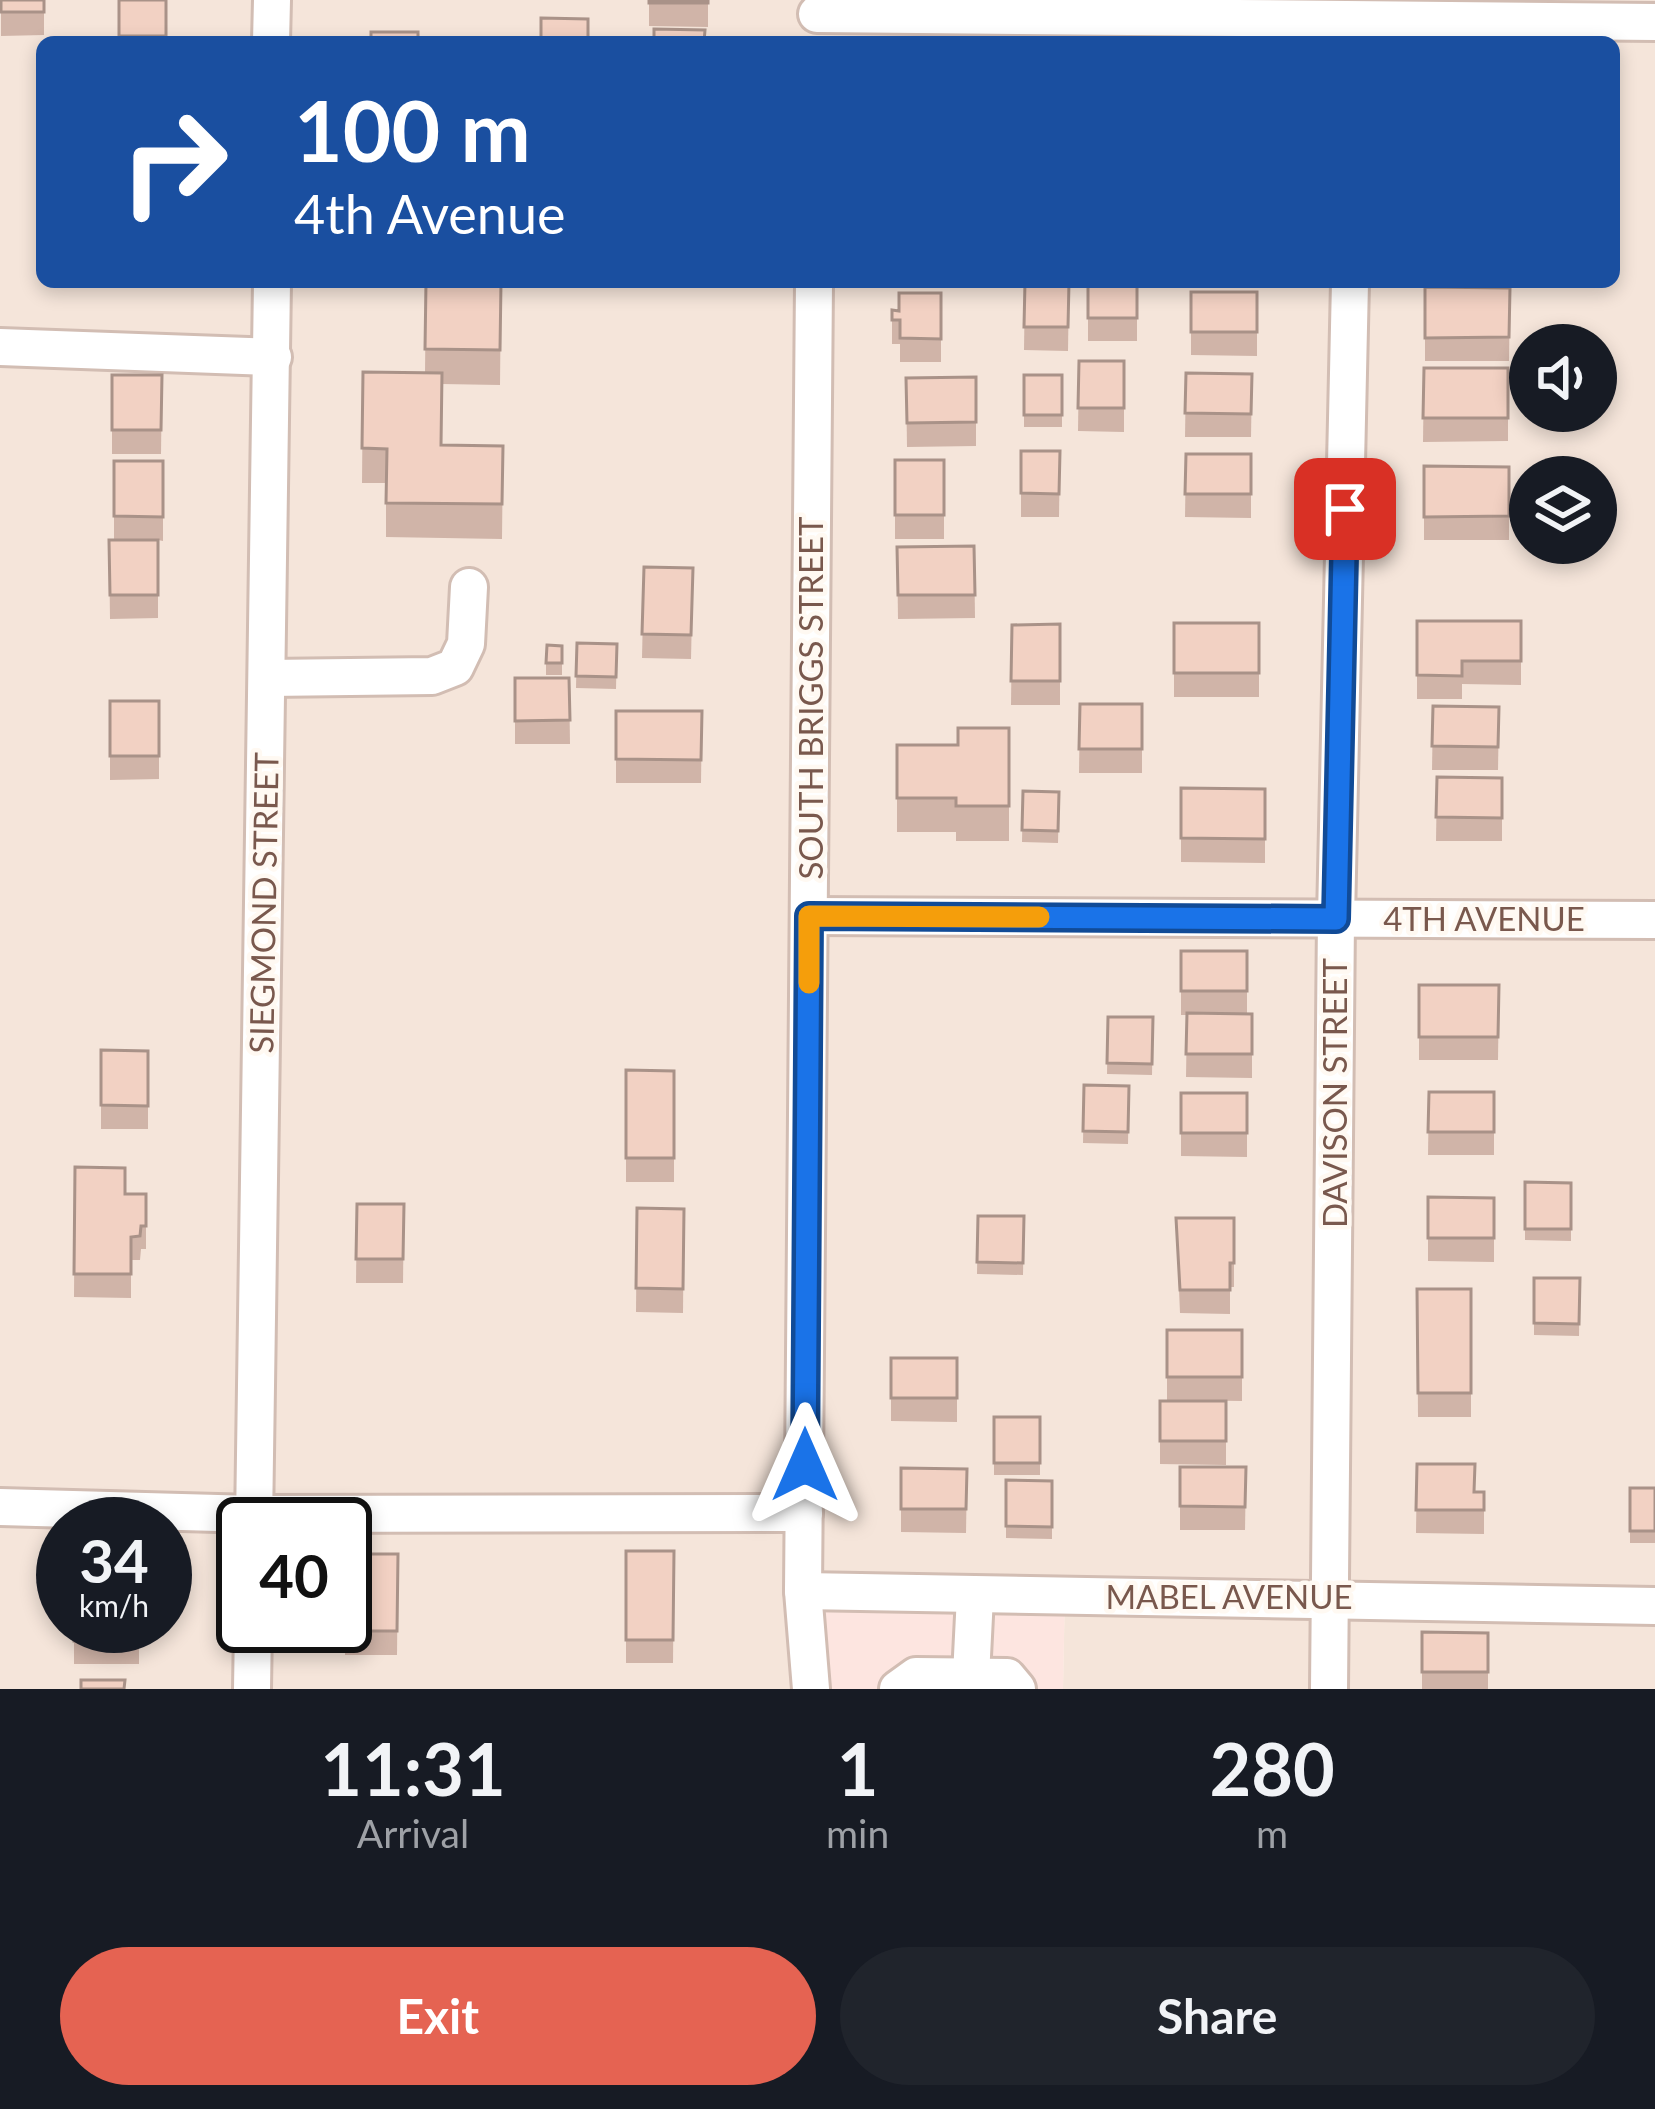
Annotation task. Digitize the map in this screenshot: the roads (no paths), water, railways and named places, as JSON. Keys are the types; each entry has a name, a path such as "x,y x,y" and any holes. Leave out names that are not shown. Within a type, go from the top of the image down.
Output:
{"street":[{"path":"271,36 272,0"},
{"path":"816,19 1655,22"},
{"name":"SIEGMOND STREET","path":"254,1497 272,288"},
{"name":"SOUTH BRIGGS STREET","path":"811,1689 803,1591 814,288"},
{"name":"DAVISON STREET","path":"1329,1689 1336,919 1350,288"},
{"path":"0,347 273,357"},
{"path":"268,677 432,676 455,667 466,644 469,587"},
{"name":"4TH AVENUE","path":"809,916 1655,920"},
{"path":"0,1507 216,1517"},
{"path":"372,1518 804,1513"},
{"name":"MABEL AVENUE","path":"803,1591 1655,1606"},
{"path":"971,1676 975,1596"},
{"path":"252,1689 253,1653"},
{"path":"898,1689 916,1676 1007,1676 1017,1689"}]}
